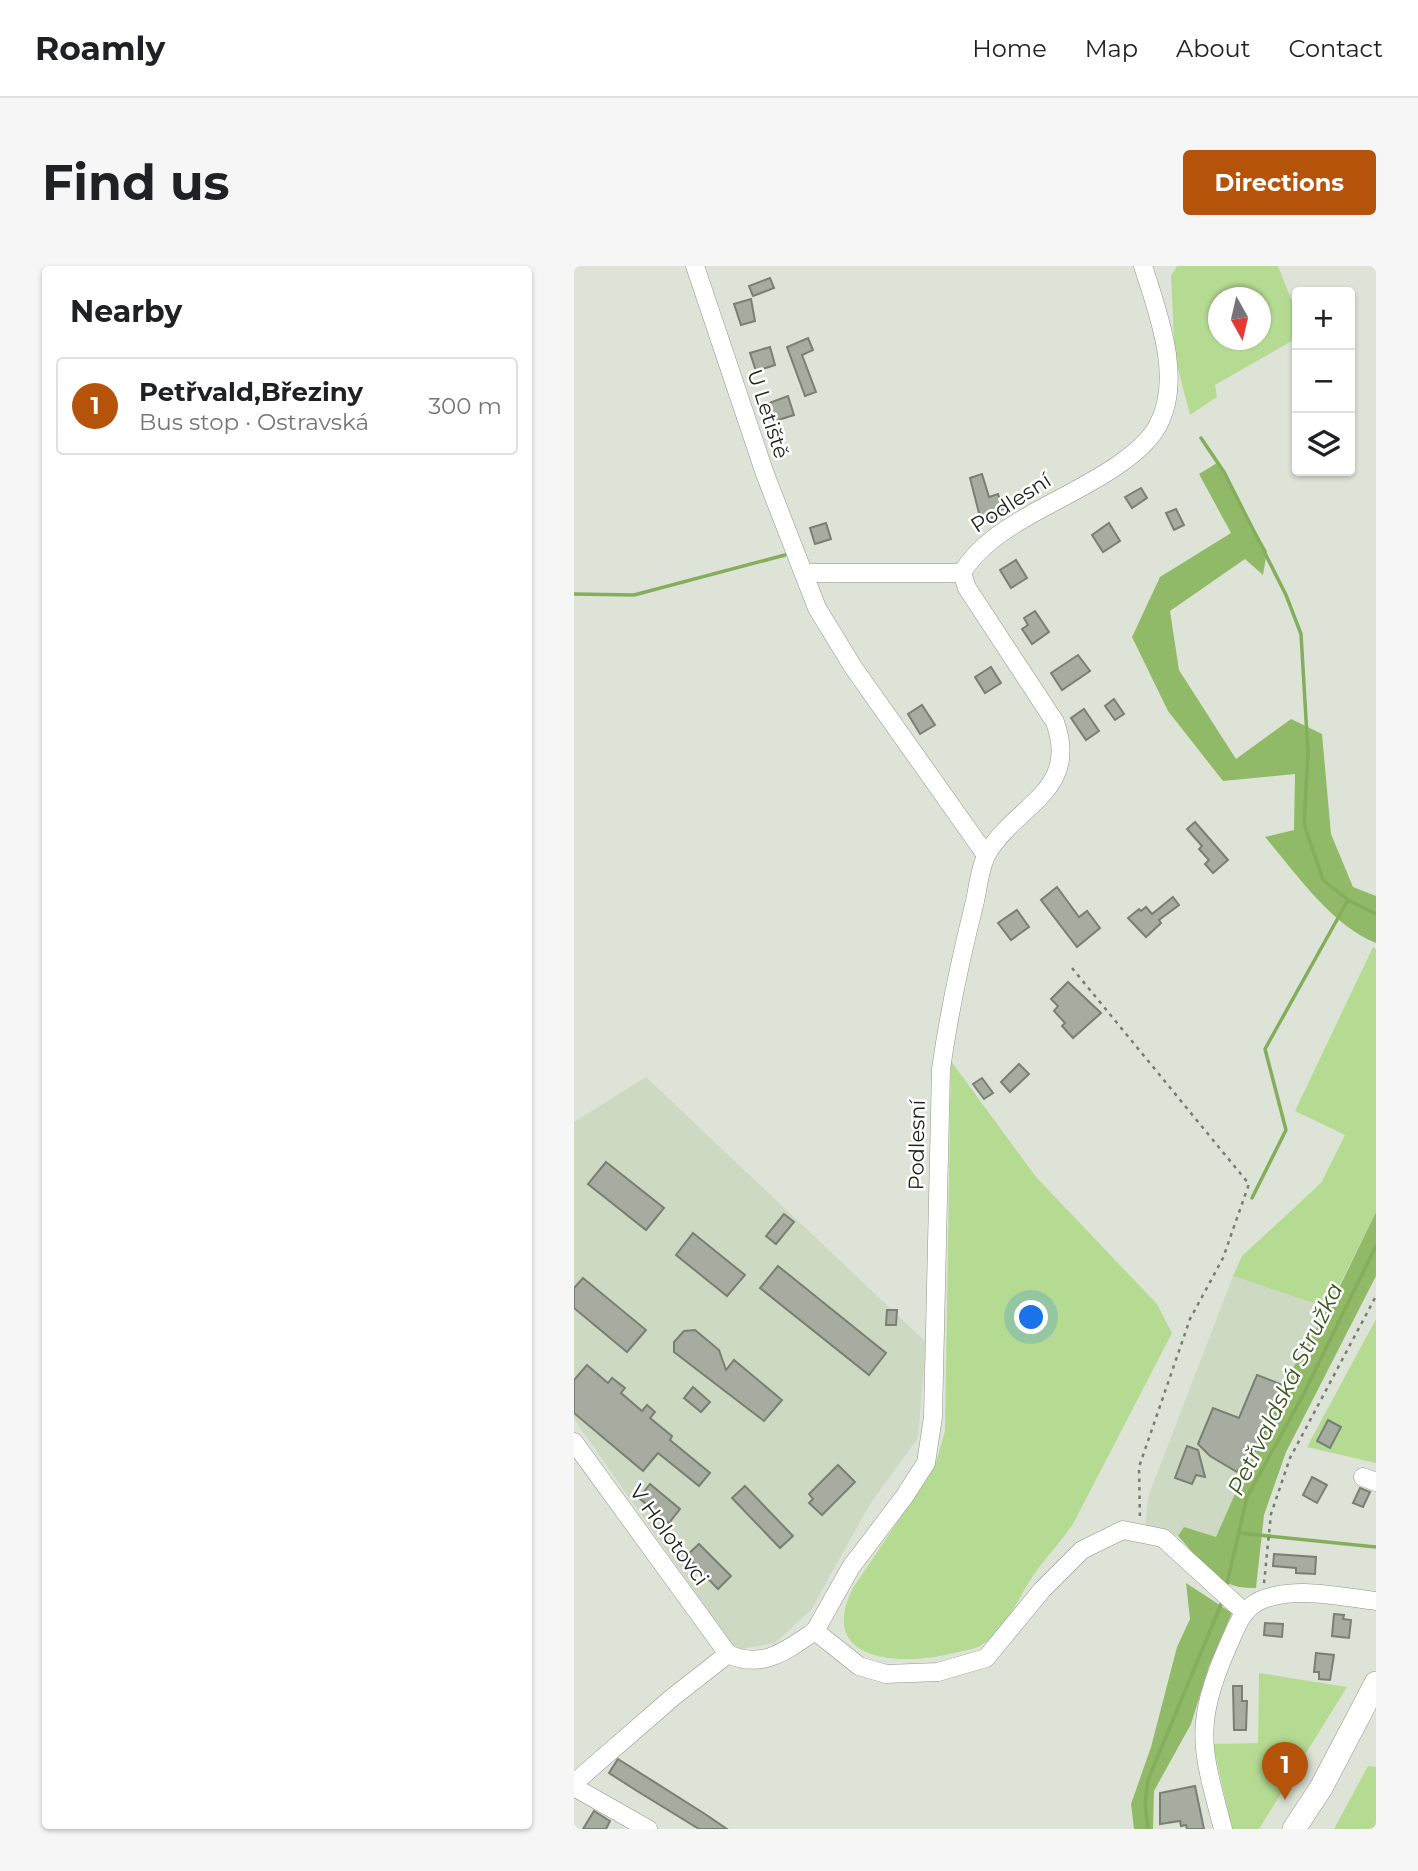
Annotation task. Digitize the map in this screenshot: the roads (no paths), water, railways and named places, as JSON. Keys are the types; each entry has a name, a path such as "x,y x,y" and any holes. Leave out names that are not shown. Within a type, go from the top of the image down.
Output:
{"main road":[{"path":"1294,1829 1321,1788 1376,1683"}],"street":[{"name":"U Letiště","path":"695,266 765,474 817,608 853,667 986,855"},
{"name":"Podlesní","path":"815,1631 851,1567 926,1463 933,1417 941,1069 948,1017 986,855 1054,779 1062,758 1062,741 1055,722 967,589 962,573 979,550 1017,523 1137,450 1157,427 1165,403 1168,374 1160,318 1143,266"},
{"path":"805,573 962,573"},
{"name":"V Holotovci","path":"574,1442 728,1654"},
{"path":"648,1829 574,1785 673,1697 728,1654 742,1661 780,1655 815,1631 859,1666 886,1674 939,1672 986,1658 1042,1590 1082,1550 1123,1531 1163,1538 1243,1611"},
{"path":"1223,1829 1203,1752 1203,1722 1219,1666 1243,1611 1262,1600 1293,1593 1376,1601"}],"waterway":[{"path":"1201,438 1224,472 1286,595 1301,634 1308,753 1304,824 1323,880 1348,900 1376,914"},
{"path":"574,594 634,595 785,555"},
{"path":"1252,1198 1286,1130 1265,1049 1348,900"},
{"name":"Petřvaldská Stružka","path":"1226,1588 1247,1497 1302,1397 1376,1246"},
{"path":"1239,1533 1376,1547"},
{"name":"Petřvaldská Stružka","path":"1148,1829 1145,1803 1148,1780 1222,1602"}],"place":[{"name":"Petřvald,Březiny","path":"1285,1800"}]}
